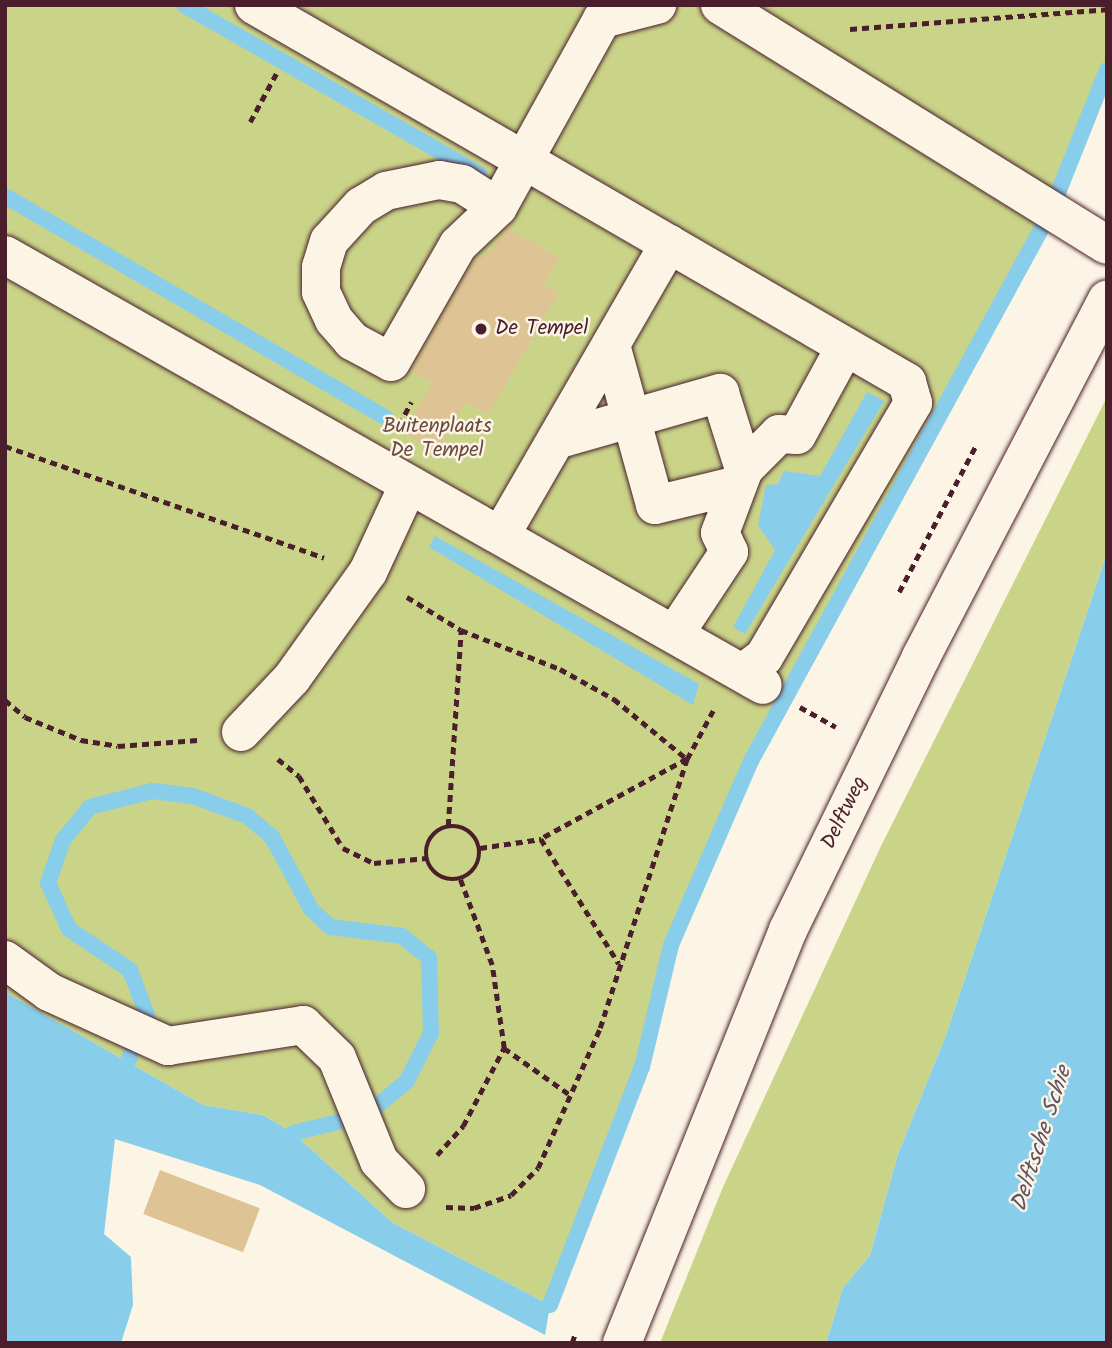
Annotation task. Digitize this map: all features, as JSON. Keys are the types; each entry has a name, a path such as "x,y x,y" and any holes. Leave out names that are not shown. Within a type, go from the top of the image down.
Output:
{"street":[{"path":"5,255 408,485 502,533 753,678 913,403 907,382 254,5"},
{"path":"498,207 462,184 415,181 386,191 342,221 329,241 321,292 352,341 391,362 457,245 498,207 604,12 657,5"},
{"path":"720,5 1048,212 1107,244"},
{"path":"502,533 670,244"},
{"name":"Delftweg","path":"622,1343 789,930 921,657 1107,300"},
{"path":"611,345 655,505 739,477"},
{"path":"676,632 729,552 719,533 739,477 779,433 797,435 845,347"},
{"path":"556,440 632,416 720,393 739,477"},
{"path":"241,732 292,678 368,572 408,485"},
{"path":"5,960 49,992 120,1030 169,1046 303,1025 337,1058 379,1161 406,1189"}],"path":[{"path":"837,28 928,28 1107,9"},
{"path":"250,122 274,77"},
{"path":"376,466 411,405 410,389 391,362"},
{"path":"5,446 368,572 461,630 560,669 614,699 687,759"},
{"path":"448,826 461,630"},
{"path":"460,879 492,965 504,1048 463,1126 406,1189 436,1206 474,1208 511,1195 538,1168 600,1028 687,759 722,693 753,678"},
{"path":"816,716 835,726"},
{"path":"480,848 541,839 687,759"},
{"path":"448,826 472,833 480,848 474,871 460,879 443,878 427,858 433,834 448,826"},
{"path":"541,839 620,965"},
{"path":"504,1048 569,1094"}],"green space":[{"name":"Buitenplaats De Tempel","path":"5,5 1107,5 1107,70 1050,213 751,761 671,945 642,1067 550,1305 393,1223 293,1133 263,1115 203,1105 5,992"},
{"path":"1107,397 1107,553 946,1035 898,1154 870,1255 843,1288 826,1343 660,1343 723,1187 881,846"}],"water":[{"path":"867,392 884,401 745,634 733,627 775,550 758,525 766,485 778,484 784,471 820,476"},
{"path":"435,536 699,684 693,705 429,547"},
{"name":"Delftsche Schie","path":"1107,553 1107,1343 826,1343 843,1288 870,1255 898,1154 946,1035"},
{"path":"5,992 203,1105 263,1115 293,1133 393,1223 550,1305 545,1335 260,1185 115,1139 104,1234 131,1257 133,1305 121,1343 5,1343"}],"building":[{"name":"De Tempel","path":"508,228 559,258 544,284 559,292 488,415 466,402 437,452 403,432 432,383 411,371 475,259 490,252"},
{"path":"160,1170 260,1208 243,1252 143,1214"}],"waterway":[{"path":"184,5 479,174"},
{"path":"550,1305 642,1067 671,945 751,761 1050,213 1107,70"},
{"path":"5,196 385,417"},
{"path":"126,1066 147,1015 130,970 69,929 48,883 63,840 90,807 152,791 193,796 247,816 272,837 311,909 330,927 402,936 429,958 431,1033 407,1081 366,1115 293,1133"}],"place":[{"name":"De Tempel","path":"481,329"}]}
